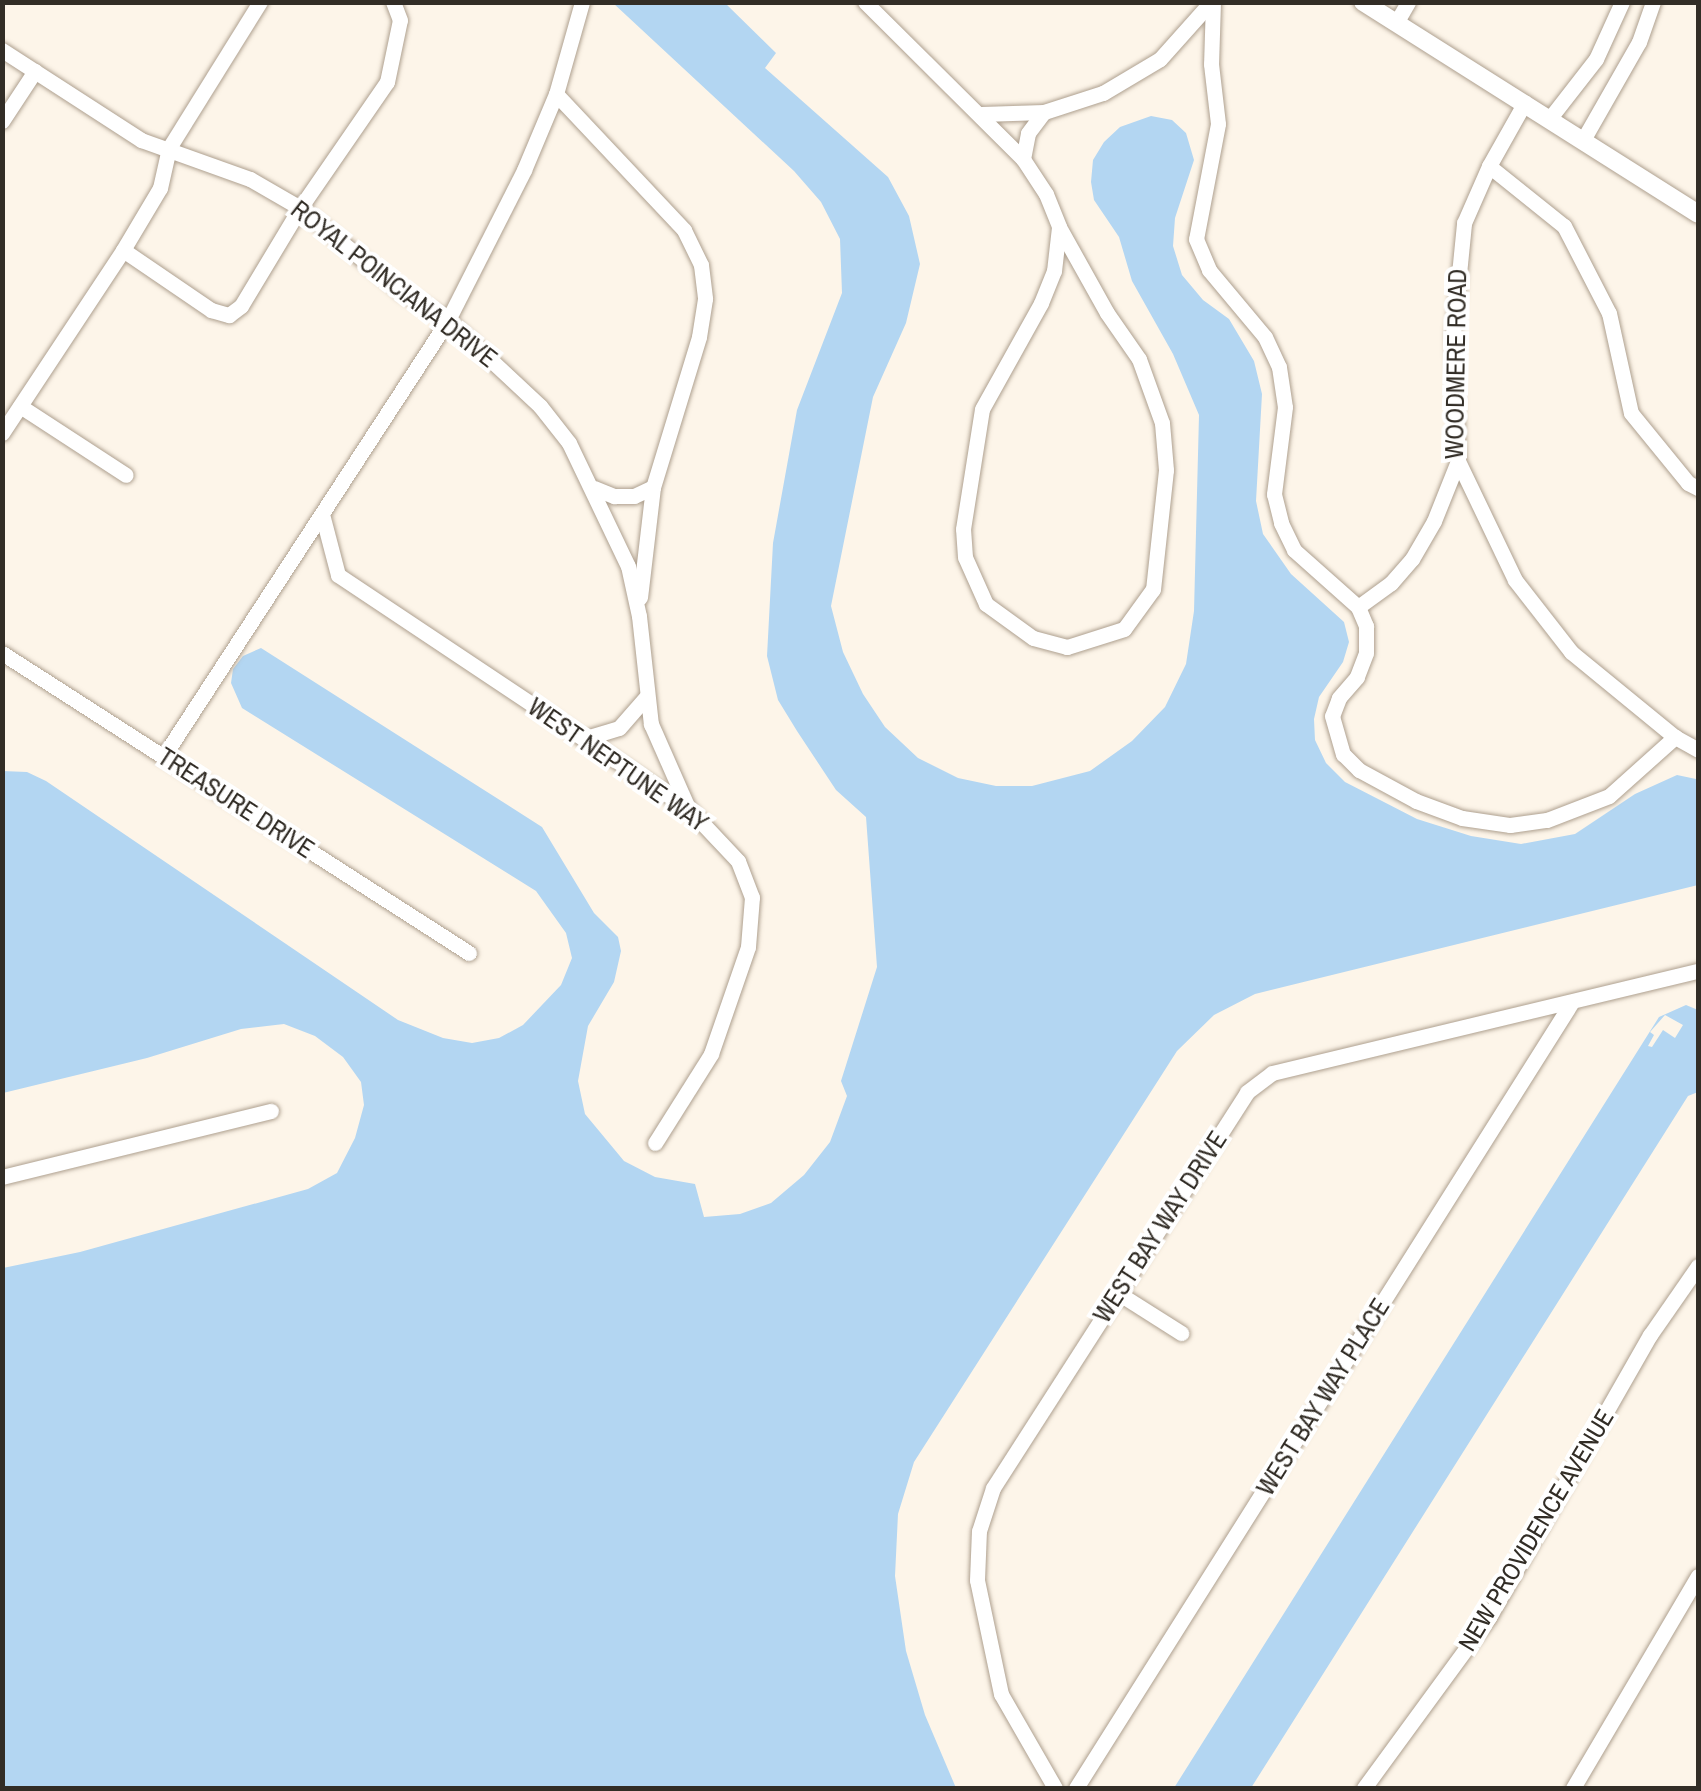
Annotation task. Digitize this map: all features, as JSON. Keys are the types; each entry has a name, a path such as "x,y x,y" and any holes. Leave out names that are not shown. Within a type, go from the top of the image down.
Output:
{"street":[{"path":"2,433 123,250 160,188 169,148 260,2"},
{"path":"123,250 211,310 229,316 242,306 300,208 388,82 400,20 393,2"},
{"path":"164,756 448,320 524,170 556,94 582,2"},
{"path":"865,2 1022,159 1046,194 1059,227 1106,313 1139,359 1162,423 1166,470 1153,588 1124,629 1067,647 1034,638 986,604 965,557 963,529 982,409 1041,303 1054,272 1059,227"},
{"path":"981,114 1044,112 1073,105 1131,79 1160,59 1212,2"},
{"path":"1212,2 1212,64 1218,124 1196,239 1209,270 1266,337 1279,368 1285,407 1274,494 1281,524 1294,550 1358,607 1366,626 1366,652 1357,677 1332,716 1336,740 1359,770 1416,802 1462,818 1510,825 1548,820 1609,796 1675,737"},
{"path":"1363,2 1698,214"},
{"path":"1396,23 1408,2"},
{"path":"1550,118 1596,59 1622,2"},
{"path":"1583,140 1639,42 1653,2"},
{"name":"ROYAL POINCIANA DRIVE","path":"2,50 141,140 250,179 300,208 402,292 448,320 540,406 570,442 628,566 639,616 646,696 658,746 688,808"},
{"path":"2,122 35,70"},
{"path":"556,94 684,230 701,265 705,299 699,337 653,487 644,538 639,616"},
{"name":"WOODMERE ROAD","path":"1358,607 1392,583 1412,558 1434,521 1458,461 1453,334 1456,271 1464,223 1489,166 1525,102"},
{"path":"1022,159 1028,132 1044,112"},
{"path":"1489,166 1564,226 1609,313 1630,414 1688,483 1698,488"},
{"path":"20,406 126,475"},
{"path":"1458,461 1515,580 1570,652 1675,737 1698,750"},
{"path":"594,488 614,496 634,496 653,487"},
{"name":"WEST NEPTUNE WAY","path":"322,514 338,574 378,606 688,808 738,862 752,898 748,946 711,1054 654,1143"},
{"name":"TREASURE DRIVE","path":"2,653 470,953"},
{"path":"586,738 619,728 646,696"},
{"name":"WEST BAY WAY DRIVE","path":"1055,1788 1000,1694 976,1580 978,1531 994,1488 1246,1092 1272,1073 1698,971"},
{"name":"WEST BAY WAY PLACE","path":"1076,1788 1570,1004"},
{"path":"2,1177 271,1111"},
{"name":"NEW PROVIDENCE AVENUE","path":"1364,1788 1489,1617 1650,1335 1698,1266"},
{"path":"1118,1293 1181,1333"},
{"path":"1572,1788 1698,1576"}],"water":[{"path":"613,3 725,3 776,53 765,68 888,177 909,216 920,264 906,323 873,397 831,606 843,652 863,694 885,727 918,758 958,778 996,786 1032,786 1090,771 1132,741 1165,707 1186,664 1194,611 1199,415 1173,354 1132,281 1119,237 1094,200 1091,182 1093,160 1104,142 1120,127 1151,116 1172,120 1186,133 1194,160 1175,218 1173,246 1182,275 1203,300 1229,319 1254,361 1262,394 1256,501 1263,534 1291,574 1344,622 1349,642 1343,662 1319,697 1314,719 1315,740 1326,763 1345,782 1417,819 1471,836 1521,844 1575,834 1635,794 1677,775 1696,779 1698,885 1255,994 1214,1015 1177,1051 914,1462 898,1514 895,1576 906,1651 925,1715 956,1788 3,1788 3,1268 80,1252 308,1189 337,1173 355,1138 364,1105 361,1082 343,1057 315,1036 284,1024 241,1029 147,1058 3,1093 2,771 27,772 46,781 398,1020 443,1038 472,1043 499,1038 523,1025 561,985 572,958 566,933 536,891 242,708 231,683 233,669 243,656 261,648 542,827 594,913 618,937 621,951 614,982 588,1026 578,1081 585,1114 624,1161 655,1177 695,1184 704,1217 740,1214 771,1203 804,1175 830,1142 847,1096 841,1081 877,967 866,817 836,790 797,731 778,700 767,656 773,543 797,410 842,293 840,239 821,202 794,171"},
{"path":"1686,1005 1698,1010 1698,1092 1688,1096 1251,1788 1174,1788 1659,1017"}],"pier":[{"path":"1665,1015 1683,1025 1675,1038 1663,1030 1652,1047 1648,1046 1654,1035 1650,1032"}]}
